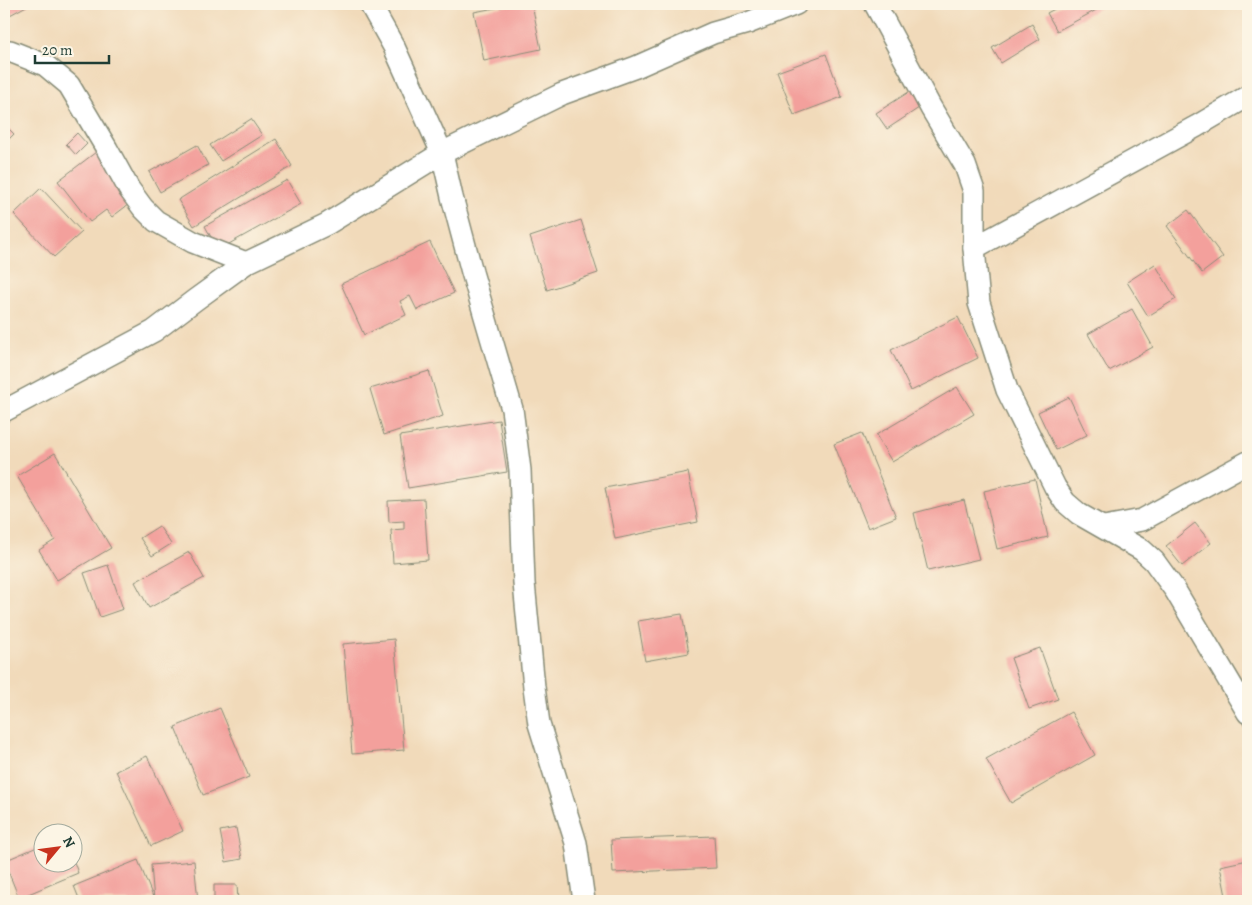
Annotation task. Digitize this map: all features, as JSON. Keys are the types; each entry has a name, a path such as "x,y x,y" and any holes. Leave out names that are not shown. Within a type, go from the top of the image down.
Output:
{"street":[{"path":"370,4 394,47 442,153 472,272 512,409 520,470 524,583 539,724 576,843 584,901"},
{"path":"4,412 154,331 246,263 328,224 442,153 562,94 636,67 713,33 748,23 796,4"},
{"path":"875,4 964,166 974,191 974,248 979,303 1007,390 1055,488 1065,502 1079,514 1142,550 1154,561 1175,590 1248,713"},
{"path":"4,51 10,51 44,65 69,85 129,189 156,222 193,242 246,263"},
{"path":"974,248 1248,96"},
{"path":"1104,528 1142,520 1248,462"},
{"path":"1142,520 1142,550"}],"building":[{"path":"4,4 30,4 10,15 4,9"},
{"path":"516,4 532,4 541,49 484,61 474,12"},
{"path":"1064,4 1098,4 1100,8 1057,31 1047,13"},
{"path":"1032,24 1040,39 1001,63 992,48"},
{"path":"826,54 842,97 794,115 777,72"},
{"path":"915,88 925,104 887,129 876,113"},
{"path":"251,119 262,135 221,161 210,145"},
{"path":"4,124 14,134 5,143 4,141"},
{"path":"77,133 87,144 76,155 66,144"},
{"path":"276,139 292,166 194,226 178,200"},
{"path":"197,145 208,165 160,192 149,172"},
{"path":"96,152 133,201 112,217 106,210 90,222 58,181"},
{"path":"287,180 301,204 218,250 205,226"},
{"path":"41,188 82,232 54,257 14,214"},
{"path":"1188,210 1223,257 1202,273 1167,226"},
{"path":"581,220 598,273 547,290 530,237"},
{"path":"430,242 454,293 417,310 410,296 400,301 406,315 364,335 341,284"},
{"path":"1155,264 1176,299 1148,316 1127,282"},
{"path":"1132,309 1153,347 1109,371 1088,334"},
{"path":"958,317 978,358 911,391 891,350"},
{"path":"429,371 443,416 384,435 370,389"},
{"path":"957,387 974,414 892,462 876,435"},
{"path":"1069,397 1087,435 1056,450 1038,412"},
{"path":"499,420 507,472 408,488 400,436"},
{"path":"862,433 896,517 868,528 834,444"},
{"path":"55,453 111,548 57,580 39,550 55,540 17,476"},
{"path":"688,472 698,522 615,539 605,488"},
{"path":"1035,479 1048,537 997,549 984,491"},
{"path":"424,499 428,560 393,563 391,530 404,529 404,521 389,522 388,501"},
{"path":"964,500 979,559 928,571 914,513"},
{"path":"1195,523 1211,543 1182,566 1166,546"},
{"path":"159,526 171,544 152,556 140,538"},
{"path":"189,552 204,578 149,608 135,582"},
{"path":"108,565 123,609 100,617 84,573"},
{"path":"682,614 689,653 645,661 638,621"},
{"path":"394,639 404,750 352,754 343,644"},
{"path":"1040,648 1058,699 1029,709 1011,658"},
{"path":"220,708 249,777 203,795 175,727"},
{"path":"1071,712 1095,755 1011,803 986,759"},
{"path":"147,756 183,831 151,846 116,771"},
{"path":"236,828 242,859 226,862 220,831"},
{"path":"714,836 716,868 613,873 611,840"},
{"path":"32,849 32,872 78,873 19,898 4,861"},
{"path":"138,860 153,897 143,901 80,901 74,886"},
{"path":"1248,860 1248,901 1227,901 1220,866"},
{"path":"194,861 198,901 154,901 151,865"},
{"path":"214,885 237,885 238,901 214,901"}]}
